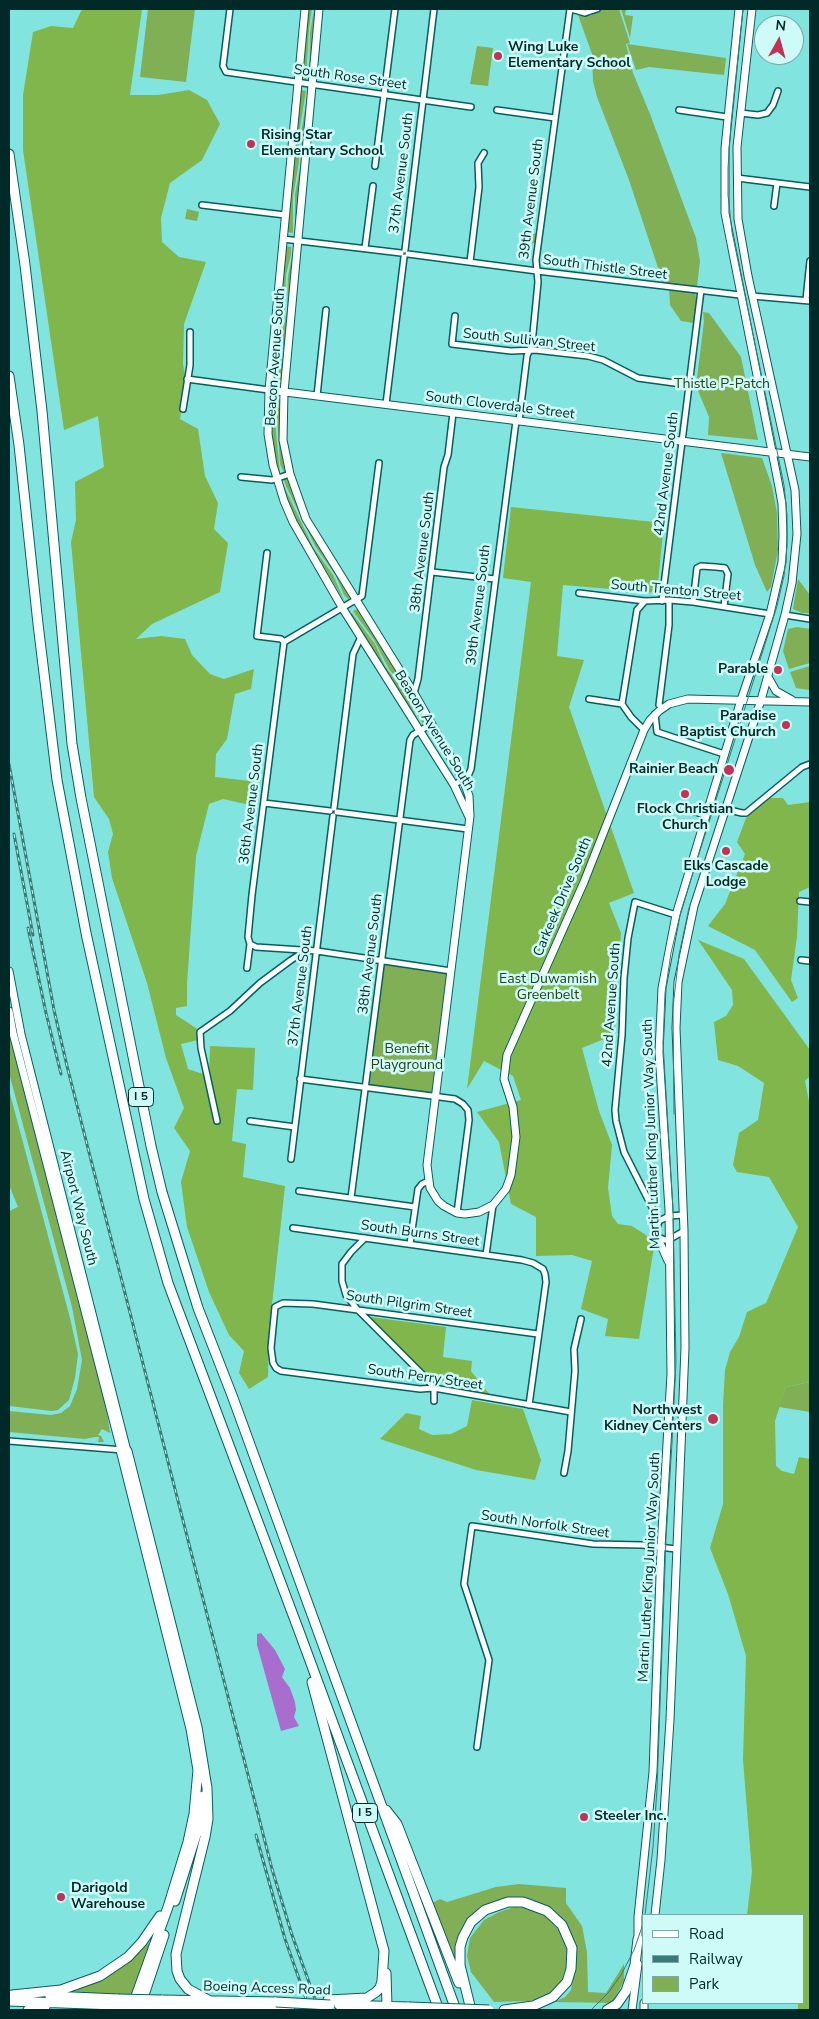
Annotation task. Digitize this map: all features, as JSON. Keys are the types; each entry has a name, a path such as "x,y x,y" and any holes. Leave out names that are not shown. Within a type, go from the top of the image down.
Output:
{"highway":[{"name":"I 5","path":"9,154 25,265 42,411 72,744 84,817 162,1192 198,1308 237,1408 456,2010"},
{"name":"I 5","path":"9,376 19,445 57,780 86,933 133,1152 156,1244 168,1283 439,2010"},
{"path":"124,1450 197,1727 204,1770 208,1802 205,1837 175,1963 176,1971 184,1985 192,1992 210,2001"},
{"path":"124,1450 191,1729 198,1770 192,1826 168,1907 131,2010"},
{"path":"299,1631 331,1754 352,1823 384,1951 384,1965 380,1988 371,1996 329,2003"},
{"path":"139,2010 198,1830 204,1770"},
{"path":"381,1804 397,1824 470,2010"},
{"path":"10,1997 61,1990 89,1981 115,1967 128,1957 152,1930 173,1889"},
{"path":"470,2010 460,1965 460,1946 463,1937 471,1922 485,1910 508,1902 523,1902 547,1911 562,1925 572,1948 571,1969 567,1982 553,1997 533,2006 504,2010"},
{"path":"608,2010 617,2004 626,1991 635,1965 638,1939"},
{"path":"384,1965 387,1976 389,2008"},
{"name":"Boeing Access Road","path":"10,1997 82,2004 116,2002"},
{"name":"Boeing Access Road","path":"10,1997 116,2002 253,2005 276,2002 329,2003 389,2008 524,2010"},
{"name":"Boeing Access Road","path":"160,2003 210,2001 290,2010"},
{"path":"28,2010 39,2007 82,2004"}],"main road":[{"name":"Beacon Avenue South","path":"305,9 269,390 268,434 276,479 293,522 343,609 463,800 469,817"},
{"name":"Beacon Avenue South","path":"319,9 284,392 283,440 290,474 306,519 414,693 463,779 469,796 469,817"},
{"name":"Martin Luther King Junior Way South","path":"632,2010 638,1967 638,1917 653,1768 661,1548 671,1374 670,1240 658,1036 662,988 676,915 724,754 770,614 780,569 783,535 782,504 725,213 724,174 727,117 739,9"},
{"name":"Martin Luther King Junior Way South","path":"655,1914 661,1860 670,1723 685,1348 684,1231 676,1028 678,982 689,926 768,677 792,583 797,534 795,490 752,296 740,231 736,178 740,113 752,9"},
{"name":"South Cloverdale Street","path":"269,390 810,457"},
{"path":"768,677 776,691 792,700"},
{"path":"659,711 676,701 688,699 792,700 810,702"},
{"name":"Carkeek Drive South","path":"493,1205 503,1195 509,1183 516,1136 513,1107 504,1078 507,1055 584,882 644,730 659,711"},
{"path":"469,817 427,1165 428,1181 438,1201 457,1213 473,1213 493,1205"},
{"name":"Airport Way South","path":"9,971 20,1034 124,1450"},
{"name":"Airport Way South","path":"9,1011 15,1043 124,1450"},
{"path":"656,1234 670,1267"}],"street":[{"name":"South Rose Street","path":"230,9 223,66 226,72 471,107"},
{"path":"375,166 395,9"},
{"name":"37th Avenue South","path":"386,404 434,9"},
{"path":"571,9 585,12 596,10"},
{"name":"39th Avenue South","path":"463,779 470,772 472,764 495,579 535,313 538,282 536,260 571,9"},
{"path":"740,113 758,115 767,113 773,105 778,91"},
{"path":"497,110 555,118"},
{"path":"679,110 727,117"},
{"path":"470,262 479,187 478,164 484,153"},
{"path":"736,178 810,187"},
{"path":"774,206 777,183"},
{"path":"365,248 373,186"},
{"path":"202,205 285,215"},
{"name":"South Thistle Street","path":"284,239 740,295"},
{"path":"752,296 808,301 810,261"},
{"name":"42nd Avenue South","path":"662,601 701,290"},
{"path":"317,396 326,310"},
{"name":"South Sullivan Street","path":"455,316 452,344 596,358 638,378 689,385"},
{"path":"183,409 190,365 190,332"},
{"name":"South Cloverdale Street","path":"187,379 269,390"},
{"name":"38th Avenue South","path":"414,693 418,679 444,467 448,455 454,413"},
{"path":"266,553 257,636 281,639 284,642 343,609 362,596 379,463"},
{"path":"241,477 276,479 290,474"},
{"path":"693,602 697,568 701,566 725,568 728,574 724,606"},
{"path":"432,572 495,579"},
{"name":"South Trenton Street","path":"579,592 645,601 693,602 770,614"},
{"path":"669,600 669,625 657,732 724,754"},
{"path":"644,730 631,717 622,704 637,610 645,601"},
{"path":"784,615 810,619"},
{"name":"37th Avenue South","path":"291,1159 353,654 361,637"},
{"name":"36th Avenue South","path":"247,968 250,944 248,937 284,642"},
{"path":"589,699 622,704"},
{"path":"419,730 431,724"},
{"name":"38th Avenue South","path":"351,1198 410,740 413,734 419,730"},
{"path":"725,809 746,813 802,767 810,764"},
{"path":"454,785 463,779"},
{"path":"264,803 468,829"},
{"path":"683,808 705,815"},
{"path":"800,901 810,902"},
{"name":"42nd Avenue South","path":"659,1221 624,1152 615,1110 628,938 636,902 676,915"},
{"path":"250,944 256,947 317,951 451,971"},
{"path":"217,1121 201,1048 200,1032 230,1010 260,983 307,950"},
{"path":"801,960 810,961"},
{"path":"300,1079 435,1096 455,1100 463,1104 468,1110 469,1120 457,1213"},
{"path":"250,1121 295,1127"},
{"path":"410,1244 419,1187 428,1181"},
{"path":"299,1191 415,1206"},
{"path":"486,1254 493,1205"},
{"path":"683,1215 669,1216 659,1221 656,1234 661,1239 670,1240 684,1231"},
{"name":"South Burns Street","path":"293,1228 528,1261 542,1269 546,1274 538,1334"},
{"path":"365,1238 347,1257 341,1268 346,1295 357,1309 426,1378 434,1388 434,1401"},
{"name":"South Pilgrim Street","path":"276,1368 273,1364 271,1348 275,1308 278,1304 296,1303 357,1309 538,1334"},
{"path":"564,1472 568,1451 574,1349 581,1319"},
{"path":"529,1405 538,1334"},
{"name":"South Perry Street","path":"276,1368 281,1371 420,1389 434,1388 571,1412"},
{"path":"9,1441 124,1450"},
{"name":"South Norfolk Street","path":"478,1747 489,1660 464,1584 472,1526 593,1544 642,1545 676,1549"}],"green space":[{"path":"82,9 142,9 130,95 158,95 189,90 207,100 220,124 202,160 170,183 161,218 162,242 179,257 206,262 184,324 183,364 186,383 180,419 198,429 205,476 218,503 214,529 228,543 220,592 152,624 136,639 161,636 185,639 192,655 210,674 224,679 254,669 251,689 235,694 227,739 216,754 215,777 259,782 257,798 250,805 223,799 209,804 196,856 187,1006 176,1008 176,1015 199,1030 198,1040 181,1044 188,1069 209,1076 210,1046 255,1048 253,1090 237,1089 232,1141 246,1144 243,1177 285,1186 269,1332 268,1377 249,1389 239,1373 244,1351 229,1335 209,1292 187,1227 181,1182 190,1151 174,1128 184,1108 166,1058 147,983 112,878 108,852 113,834 109,819 94,797 71,542 76,520 75,482 104,467 98,416 64,430 23,150 23,95 33,32 51,26 73,28"},
{"path":"148,9 195,9 186,82 140,77"},
{"path":"308,9 312,9 306,80 302,77"},
{"path":"314,9 317,9 309,79 310,33"},
{"path":"601,9 619,9 630,43 626,44 633,73 696,238 700,261 697,287 663,283 629,180 597,97 593,81 592,54 578,15 590,16"},
{"path":"621,9 626,9 625,15 633,16 630,38"},
{"path":"627,44 726,58 724,75 649,67 636,70"},
{"path":"477,46 493,48 488,86 470,84"},
{"path":"301,90 306,91 299,133 299,162 293,197 293,233 287,232"},
{"path":"308,92 297,232 295,232 295,194 302,158 301,133"},
{"path":"187,209 199,212 197,221 185,219"},
{"path":"520,232 536,234 535,243 521,242"},
{"path":"286,246 291,247 291,254 286,275 285,311 280,334 282,354 275,383 275,366"},
{"path":"294,247 282,384 277,384 284,355 282,333 287,311 288,276"},
{"path":"669,289 695,292 697,300 694,323 681,321 670,305"},
{"name":"Thistle P-Patch","path":"703,312 709,313 741,357 758,440 708,435 709,417 696,386 704,321"},
{"path":"272,400 280,474 277,472 272,441"},
{"path":"276,400 281,401 286,470 284,473 280,464"},
{"path":"721,453 762,458 772,486 777,513 778,550 771,587 767,592 755,565"},
{"path":"284,480 289,480 350,597 349,600 344,595 336,576 315,546 286,486"},
{"path":"283,484 313,547 333,575 345,602 294,517 281,485"},
{"name":"East Duwamish Greenbelt","path":"511,507 664,523 657,593 563,585 557,656 584,660 569,707 634,893 609,903 621,933 614,1035 582,1048 599,1111 612,1145 608,1188 612,1216 618,1224 632,1226 646,1235 654,1247 639,1339 605,1336 608,1319 581,1309 592,1261 572,1255 536,1256 536,1217 511,1204 499,1142 477,1112 521,1100 513,1076 484,1061 467,1089 531,582 503,578"},
{"path":"798,579 810,595 810,613 802,613 793,609"},
{"path":"358,609 426,720 424,725 400,683 389,669 374,640 353,611"},
{"path":"352,613 375,644 385,666 404,692 421,726 379,660"},
{"path":"797,627 810,629 810,663 789,669 783,651 788,629"},
{"path":"810,666 810,690 796,688 790,672"},
{"path":"769,798 783,798 788,805 810,802 810,887 799,892 797,937 791,980 798,998 792,1002 755,950 708,926 725,904 745,854 737,842 746,818"},
{"path":"698,940 744,959 810,1050 810,1076 805,1081 810,1107 810,1382 786,1387 775,1421 776,1466 782,1471 794,1474 799,1457 810,1459 810,2010 798,2010 798,2004 804,2004 804,1914 747,1914 752,1872 743,1760 746,1656 728,1594 710,1548 723,1504 725,1370 730,1352 739,1337 747,1312 766,1303 798,1227 769,1177 737,1172 733,1165 739,1133 758,1120 764,1083 738,1066 718,1060 714,1022 726,1016 733,1005 732,990"},
{"name":"Benefit Playground","path":"385,962 451,973 436,1097 369,1089"},
{"path":"9,1031 106,1406 110,1433 102,1429 98,1435 101,1436 104,1442 98,1442 99,1437 85,1439 9,1432 9,1411 51,1415 61,1413 70,1406 77,1389 82,1360 72,1307 9,1073"},
{"path":"9,1090 78,1354 75,1378 69,1400 58,1410 52,1411 9,1406 9,1211 18,1207 9,1185"},
{"path":"370,1317 446,1327 443,1357 472,1361 471,1371 490,1395 456,1387 427,1375"},
{"path":"810,1382 810,1412 779,1407 786,1387"},
{"path":"472,1400 523,1409 541,1460 535,1480 476,1470 380,1439 406,1413 421,1416 419,1429 432,1435 451,1434 467,1426"},
{"path":"519,1884 566,1888 566,1903 582,1926 587,1952 588,1992 606,1993 624,1964 624,1981 612,2003 554,2002 565,1997 571,1990 576,1962 553,1911 526,1899 480,1912 455,1959 432,1903 440,1899 447,1902 496,1887"},
{"path":"514,1907 526,1908 543,1914 561,1932 568,1949 567,1976 552,1993 543,1998 529,2001 494,2002 471,1972 467,1956 470,1938 484,1920"},
{"path":"149,1943 148,1951 132,1995 61,1994 106,1977 126,1964"}],"shaded area":[{"path":"261,1633 275,1650 285,1669 282,1677 290,1688 295,1702 296,1710 294,1717 299,1726 281,1731 257,1645 257,1634"}],"tram line":[{"path":"645,1914 653,1847 657,1789 666,1538 676,1362 673,1209 663,1043 665,993 671,953 681,911 777,606 784,576 787,546 787,515 784,485 732,232 728,195 731,123 743,9"},
{"path":"674,1114 673,1007 679,955 689,908"},
{"path":"591,2010 608,1993 621,1975 634,1950 642,1927"}],"railway":[{"path":"9,764 54,1010 67,1066 272,1869 292,1935 319,2010"},
{"path":"14,834 33,935"},
{"path":"28,928 61,1074"},
{"path":"256,1835 285,1939 310,2010"}],"place":[{"name":"Wing Luke Elementary School","path":"498,56"},
{"name":"Rising Star Elementary School","path":"251,144"},
{"name":"Parable","path":"778,670"},
{"name":"Paradise Baptist Church","path":"786,725"},
{"name":"Rainier Beach","path":"729,770"},
{"name":"Flock Christian Church","path":"685,794"},
{"name":"Elks Cascade Lodge","path":"726,851"},
{"name":"Northwest Kidney Centers","path":"713,1419"},
{"name":"Steeler Inc.","path":"584,1817"},
{"name":"Darigold Warehouse","path":"61,1897"}]}
